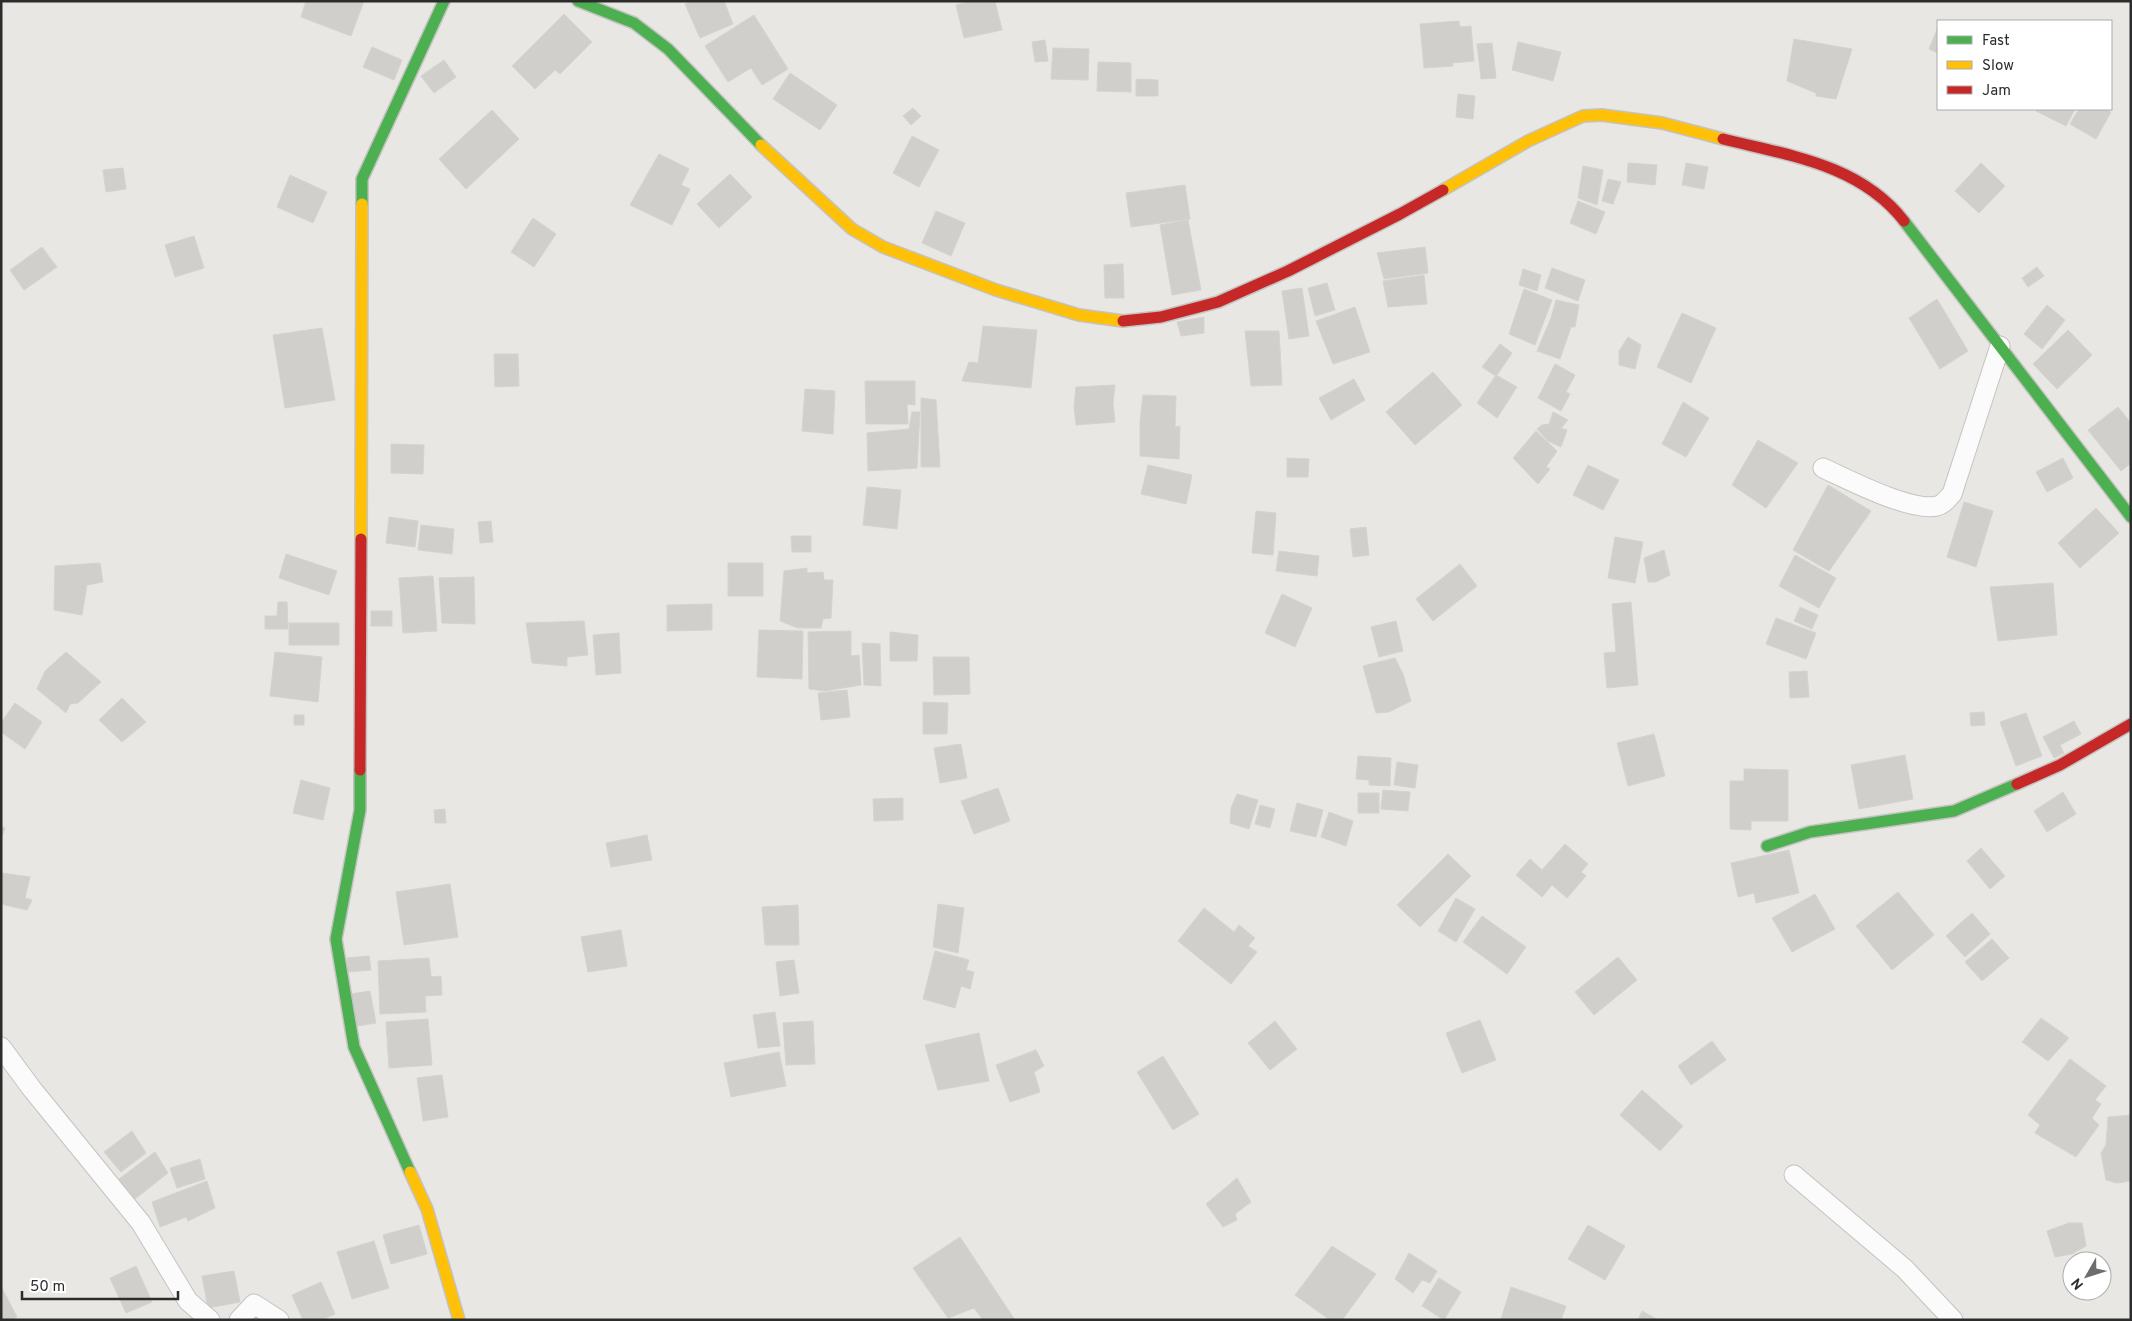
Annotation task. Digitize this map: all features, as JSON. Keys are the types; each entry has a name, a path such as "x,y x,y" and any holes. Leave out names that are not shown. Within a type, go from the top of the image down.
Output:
{"street":[{"path":"444,1 362,179 360,810 336,939 354,1047 427,1209 458,1320"},
{"path":"578,1 634,23 668,49 748,133 852,229 883,247 913,259 996,290 1071,314 1125,320 1161,317 1218,302 1288,271 1392,218 1528,142 1565,123 1584,116 1602,115 1662,123 1828,166 1847,174 1874,190 1893,207 2131,517"},
{"path":"1823,468 1922,508 1939,506 1952,494 2000,346"},
{"path":"1767,846 1810,832 1954,811 2060,765 2131,724"},
{"path":"1,1047 140,1223 188,1301 210,1320"},
{"path":"1794,1175 1905,1269 1953,1320"},
{"path":"239,1320 254,1304 279,1320"}],"building":[{"path":"306,1 364,1 351,36 301,17"},
{"path":"691,1 724,1 733,24 700,38 685,4"},
{"path":"971,1 995,1 1002,30 964,38 956,5"},
{"path":"564,14 592,42 560,74 555,70 535,89 512,66"},
{"path":"754,15 788,69 762,85 751,68 728,82 705,46"},
{"path":"1459,21 1460,27 1471,26 1474,61 1452,63 1453,66 1424,68 1420,24"},
{"path":"1937,29 1937,53 1929,49"},
{"path":"1794,39 1852,49 1836,99 1816,96 1816,93 1787,81"},
{"path":"1045,40 1048,61 1035,62 1032,42"},
{"path":"1518,42 1561,52 1553,81 1512,70"},
{"path":"1492,43 1496,78 1481,79 1477,44"},
{"path":"372,47 402,60 394,80 363,67"},
{"path":"1053,48 1089,49 1088,80 1051,79"},
{"path":"444,60 456,77 434,93 421,76"},
{"path":"1098,62 1131,63 1131,92 1097,91"},
{"path":"790,73 837,105 820,130 773,99"},
{"path":"1136,79 1158,80 1158,96 1136,96"},
{"path":"1458,94 1475,96 1473,119 1456,117"},
{"path":"913,108 921,116 911,125 903,116"},
{"path":"492,110 519,139 466,189 439,159"},
{"path":"2036,110 2074,110 2066,126"},
{"path":"2078,110 2108,110 2111,112 2096,139 2070,124"},
{"path":"912,136 939,150 919,187 893,173"},
{"path":"659,154 689,169 681,185 690,189 672,225 630,205"},
{"path":"1628,163 1657,165 1655,185 1627,182"},
{"path":"1686,163 1708,167 1704,189 1682,185"},
{"path":"1981,163 2005,186 1979,213 1955,191"},
{"path":"1583,166 1603,170 1597,205 1578,198"},
{"path":"123,168 126,189 106,192 103,170"},
{"path":"730,174 752,197 719,228 697,204"},
{"path":"290,175 327,192 313,223 277,207"},
{"path":"1608,179 1621,182 1613,204 1602,201"},
{"path":"1185,185 1190,219 1131,227 1126,193"},
{"path":"1578,201 1605,212 1596,234 1570,223"},
{"path":"936,211 965,223 951,256 922,243"},
{"path":"533,218 556,234 534,267 511,252"},
{"path":"1188,220 1201,290 1172,295 1160,225"},
{"path":"194,236 204,268 175,277 165,245"},
{"path":"42,247 57,267 24,290 10,270"},
{"path":"1425,247 1428,273 1384,279 1377,253"},
{"path":"1123,264 1124,298 1105,298 1104,265"},
{"path":"2037,267 2044,276 2028,287 2022,278"},
{"path":"1552,268 1585,280 1578,301 1545,288"},
{"path":"1523,269 1541,275 1537,291 1519,285"},
{"path":"1424,275 1427,304 1388,307 1383,281"},
{"path":"1327,283 1335,310 1315,316 1308,288"},
{"path":"1302,288 1309,336 1289,339 1282,291"},
{"path":"1524,289 1552,300 1535,345 1509,334"},
{"path":"1937,299 1968,351 1940,369 1909,318"},
{"path":"1556,300 1579,305 1575,327 1571,327 1560,359 1537,351 1551,318"},
{"path":"2047,305 2065,320 2042,349 2024,334"},
{"path":"1355,307 1370,352 1333,364 1316,321"},
{"path":"1682,313 1716,328 1691,383 1657,367"},
{"path":"1204,317 1204,333 1181,336 1177,322"},
{"path":"983,326 1037,330 1031,388 962,381 969,362 978,363"},
{"path":"322,328 335,400 285,408 273,335"},
{"path":"2068,330 2092,355 2057,389 2033,364"},
{"path":"1245,331 1279,331 1282,385 1251,386"},
{"path":"1628,337 1641,345 1635,369 1619,365 1619,351"},
{"path":"1500,344 1512,353 1497,375 1494,375 1482,367"},
{"path":"494,354 518,354 519,386 495,387"},
{"path":"1555,364 1575,375 1566,392 1570,394 1561,411 1538,398"},
{"path":"1433,372 1462,405 1415,445 1386,412"},
{"path":"1496,375 1517,387 1497,418 1477,403"},
{"path":"1354,379 1365,400 1331,420 1319,398"},
{"path":"865,381 915,381 915,405 907,404 908,424 866,424"},
{"path":"1115,385 1113,403 1115,422 1076,425 1074,406 1076,387"},
{"path":"805,389 835,391 833,434 802,431"},
{"path":"1143,395 1176,396 1175,427 1180,426 1179,459 1140,456 1140,422"},
{"path":"921,398 936,400 940,467 921,467"},
{"path":"1683,402 1709,418 1686,457 1662,444"},
{"path":"2118,407 2131,423 2131,463 2121,471 2088,430"},
{"path":"912,412 920,412 917,468 868,471 867,433 909,429"},
{"path":"1553,412 1568,420 1561,428 1567,430 1561,447 1548,441 1537,429 1542,425 1549,424"},
{"path":"1536,431 1557,451 1546,467 1550,469 1538,484 1513,458"},
{"path":"1758,440 1798,463 1766,508 1732,485"},
{"path":"391,444 424,445 423,474 391,473"},
{"path":"1287,458 1309,459 1308,477 1287,477"},
{"path":"2063,458 2073,478 2047,492 2036,472"},
{"path":"1148,465 1192,475 1186,504 1141,494"},
{"path":"1588,465 1619,480 1603,510 1573,495"},
{"path":"1828,485 1871,511 1829,571 1793,550"},
{"path":"867,487 901,490 897,529 863,525"},
{"path":"1964,502 1993,511 1976,567 1947,557"},
{"path":"2096,508 2119,533 2080,568 2058,543"},
{"path":"1256,511 1276,513 1273,555 1252,553"},
{"path":"389,517 418,521 415,547 386,543"},
{"path":"491,521 493,542 480,543 478,522"},
{"path":"421,525 454,529 452,554 418,550"},
{"path":"1366,527 1369,555 1353,557 1350,529"},
{"path":"791,536 811,536 811,552 792,552"},
{"path":"1615,537 1643,542 1635,583 1608,578"},
{"path":"1664,550 1670,575 1656,582 1648,582 1644,558"},
{"path":"1279,551 1319,556 1317,576 1276,571"},
{"path":"286,554 337,571 329,595 279,578"},
{"path":"1795,555 1836,578 1819,608 1779,586"},
{"path":"100,563 103,582 87,585 82,615 54,610 55,566"},
{"path":"728,563 763,563 763,596 728,596"},
{"path":"1460,564 1477,586 1433,621 1416,599"},
{"path":"807,568 807,573 823,572 824,580 833,580 831,618 823,619 821,628 798,628 780,621 784,571"},
{"path":"433,576 437,631 403,633 399,578"},
{"path":"474,577 475,624 442,623 439,578"},
{"path":"2053,583 2057,635 1998,641 1990,587"},
{"path":"1282,594 1312,608 1295,647 1265,633"},
{"path":"278,602 287,602 288,629 265,629 265,616 277,616"},
{"path":"1631,602 1638,685 1607,688 1604,653 1616,652 1612,604"},
{"path":"712,604 712,630 667,631 667,605"},
{"path":"1800,607 1818,615 1812,629 1794,621"},
{"path":"371,611 392,611 392,626 371,626"},
{"path":"1776,618 1816,633 1806,659 1766,644"},
{"path":"584,621 588,655 567,657 567,666 532,663 526,623"},
{"path":"1396,621 1403,651 1379,657 1371,627"},
{"path":"289,623 339,623 339,645 289,645"},
{"path":"759,630 803,631 802,679 757,677"},
{"path":"851,631 851,656 859,655 861,685 825,691 809,689 808,632"},
{"path":"890,632 918,635 917,661 890,661"},
{"path":"619,633 621,673 596,675 593,635"},
{"path":"862,643 880,644 881,686 864,685"},
{"path":"66,652 101,682 78,703 70,704 66,713 37,689 45,671"},
{"path":"275,652 322,657 318,702 270,696"},
{"path":"933,657 969,657 970,694 934,695"},
{"path":"1395,658 1403,674 1411,701 1389,712 1376,713 1363,666"},
{"path":"1807,671 1809,697 1790,698 1789,672"},
{"path":"847,690 850,717 821,720 818,693"},
{"path":"122,698 146,722 122,742 99,720"},
{"path":"923,702 948,703 947,734 923,734"},
{"path":"15,703 42,722 25,749 1,732 1,723"},
{"path":"1984,712 1985,725 1971,726 1970,713"},
{"path":"2026,713 2042,756 2016,766 2000,722"},
{"path":"294,715 304,715 304,725 294,725"},
{"path":"2074,721 2081,734 2060,745 2064,753 2054,758 2043,737"},
{"path":"1654,734 1665,776 1628,786 1617,743"},
{"path":"961,744 967,778 940,783 934,748"},
{"path":"1905,755 1913,799 1859,809 1851,765"},
{"path":"1358,756 1391,758 1390,786 1369,785 1369,780 1356,779"},
{"path":"1397,762 1418,765 1415,788 1394,785"},
{"path":"1744,769 1788,770 1788,821 1751,821 1751,830 1730,829 1730,781 1744,781"},
{"path":"301,780 330,788 323,820 293,813"},
{"path":"998,788 1010,821 974,834 961,801"},
{"path":"1383,790 1410,792 1408,811 1381,809"},
{"path":"2063,792 2076,814 2047,832 2034,811"},
{"path":"1358,793 1379,793 1379,813 1358,813"},
{"path":"1237,794 1258,800 1249,829 1230,823 1231,808"},
{"path":"903,798 903,820 874,821 873,799"},
{"path":"1297,803 1323,810 1316,837 1290,831"},
{"path":"1260,805 1275,809 1270,828 1255,824"},
{"path":"445,809 446,823 435,823 434,810"},
{"path":"1329,812 1353,821 1346,846 1321,837"},
{"path":"1,826 5,828 1,839"},
{"path":"647,835 652,860 611,867 606,843"},
{"path":"1565,844 1588,864 1581,872 1586,876 1567,898 1552,885 1542,897 1516,875 1530,859 1542,870"},
{"path":"1981,848 2005,876 1990,889 1967,861"},
{"path":"1789,850 1799,893 1756,903 1754,893 1738,897 1731,863"},
{"path":"1448,854 1471,876 1420,927 1397,905"},
{"path":"1,873 30,877 25,898 32,900 27,910 1,904"},
{"path":"450,884 458,937 404,945 396,892"},
{"path":"1898,892 1934,935 1892,970 1856,926"},
{"path":"1815,894 1835,929 1792,952 1772,918"},
{"path":"1456,898 1475,909 1456,942 1438,931"},
{"path":"938,904 964,908 958,953 933,947"},
{"path":"798,905 799,945 765,945 762,907"},
{"path":"1204,908 1234,932 1239,925 1255,938 1248,946 1257,952 1231,984 1178,941"},
{"path":"1972,913 1990,934 1965,957 1946,936"},
{"path":"1482,916 1526,947 1507,974 1463,942"},
{"path":"621,930 627,966 588,972 581,937"},
{"path":"1992,939 2009,958 1982,981 1965,962"},
{"path":"935,951 969,960 966,970 974,972 970,989 961,986 955,1008 923,999"},
{"path":"369,956 371,970 348,972 347,958"},
{"path":"1618,957 1637,980 1594,1015 1575,992"},
{"path":"429,958 431,977 441,976 442,995 425,996 426,1012 380,1014 378,961"},
{"path":"794,960 799,993 780,996 776,962"},
{"path":"370,991 376,1023 357,1026 351,994"},
{"path":"775,1012 780,1046 758,1048 753,1015"},
{"path":"2041,1018 2069,1038 2048,1061 2022,1042"},
{"path":"428,1019 432,1065 389,1068 386,1022"},
{"path":"1480,1020 1496,1060 1462,1073 1446,1033"},
{"path":"813,1021 815,1064 786,1065 783,1023"},
{"path":"1275,1021 1297,1049 1270,1070 1248,1043"},
{"path":"979,1033 989,1081 938,1090 925,1045"},
{"path":"1712,1041 1726,1060 1691,1085 1678,1066"},
{"path":"1036,1050 1044,1066 1034,1072 1040,1092 1010,1102 996,1065"},
{"path":"779,1052 786,1086 731,1097 724,1063"},
{"path":"1163,1056 1199,1114 1173,1130 1137,1072"},
{"path":"2070,1059 2106,1086 2095,1100 2101,1104 2092,1118 2099,1125 2076,1157 2035,1133 2040,1125 2028,1115"},
{"path":"442,1075 448,1117 423,1121 417,1078"},
{"path":"1642,1090 1683,1126 1660,1151 1620,1115"},
{"path":"2131,1115 2131,1181 2117,1183 2106,1180 2101,1153 2106,1145 2108,1117"},
{"path":"132,1131 146,1153 121,1172 104,1152"},
{"path":"155,1152 168,1173 135,1199 119,1179"},
{"path":"200,1159 205,1179 177,1188 170,1168"},
{"path":"1237,1178 1251,1202 1235,1214 1237,1220 1223,1227 1206,1204"},
{"path":"207,1181 215,1208 188,1221 186,1217 160,1227 152,1202"},
{"path":"2069,1223 2082,1223 2086,1246 2077,1251 2062,1251 2062,1256 2055,1257 2047,1231"},
{"path":"419,1225 427,1254 391,1264 383,1235"},
{"path":"1588,1225 1625,1246 1605,1280 1568,1259"},
{"path":"960,1237 1015,1320 983,1320 974,1308 948,1318 913,1268"},
{"path":"374,1241 389,1288 352,1299 337,1252"},
{"path":"1332,1246 1376,1274 1342,1320 1330,1320 1295,1295"},
{"path":"1409,1253 1437,1271 1430,1283 1422,1280 1413,1293 1395,1279"},
{"path":"136,1266 152,1302 126,1313 110,1278"},
{"path":"234,1271 240,1302 208,1308 202,1276"},
{"path":"1439,1278 1461,1292 1444,1320 1422,1306"},
{"path":"321,1282 335,1314 321,1320 303,1320 292,1295"},
{"path":"1511,1287 1566,1306 1561,1320 1501,1319"},
{"path":"2,1288 17,1317 11,1320 1,1320"},
{"path":"1642,1311 1658,1320 1638,1320"}],"traffic: fast":[{"path":"362,204 362,179 444,1"},
{"path":"578,1 634,23 668,49 761,145"},
{"path":"1904,221 2131,517"},
{"path":"360,770 360,810 336,939 354,1047 410,1172"},
{"path":"1767,846 1810,832 1954,811 2017,784"}],"traffic: slow":[{"path":"1443,190 1528,141 1583,116 1602,115 1662,123 1723,139"},
{"path":"761,145 852,229 883,247 996,290 1079,315 1123,321"},
{"path":"361,539 362,204"},
{"path":"410,1172 427,1209 459,1320"}],"traffic: jam":[{"path":"1723,139 1797,157 1844,174 1866,186 1886,202 1904,221"},
{"path":"1123,321 1161,317 1218,302 1288,271 1443,190"},
{"path":"360,770 361,539"},
{"path":"2017,784 2060,765 2131,724"}]}
